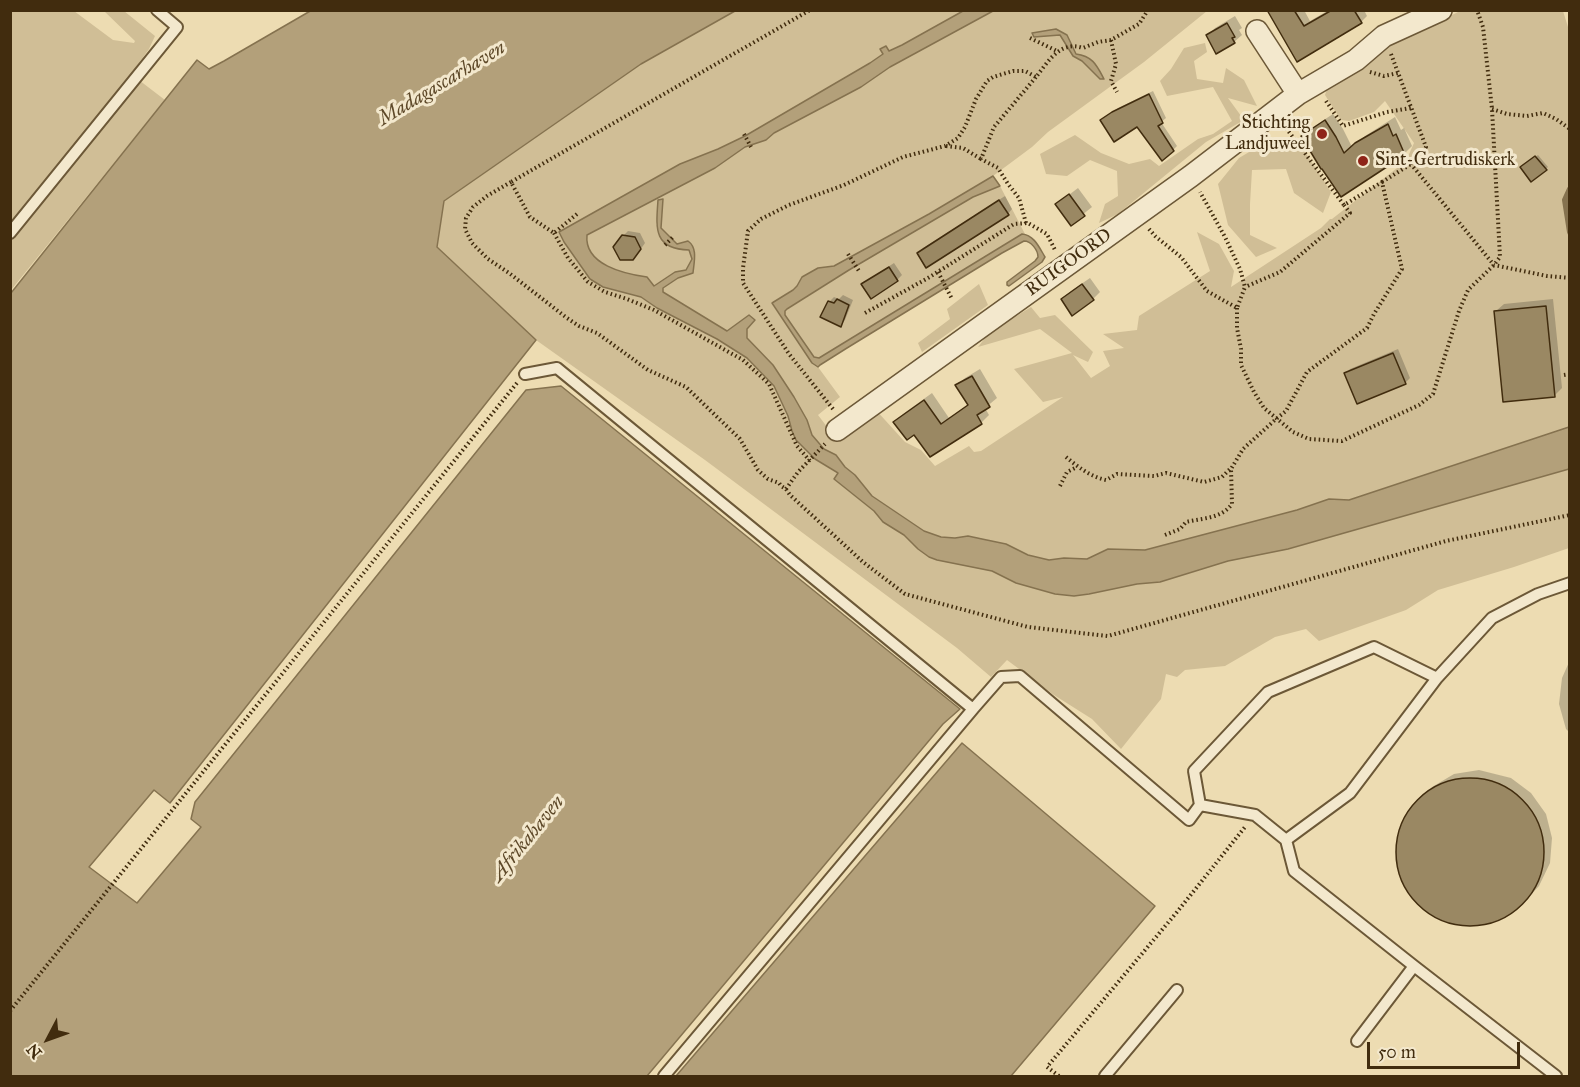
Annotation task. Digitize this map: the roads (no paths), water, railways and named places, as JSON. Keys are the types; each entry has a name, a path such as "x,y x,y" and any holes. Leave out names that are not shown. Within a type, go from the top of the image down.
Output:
{"street":[{"name":"RUIGOORD","path":"837,431 1191,176 1306,88 1356,60 1384,36 1441,10"},
{"path":"1257,31 1306,88"}],"lane":[{"path":"10,233 177,27 157,10"},
{"path":"525,374 557,368 973,709"},
{"path":"1286,840 1350,793 1437,678 1492,618 1538,594 1569,583"},
{"path":"664,1077 1001,677 1020,676 1189,820 1200,805 1194,771 1268,692 1374,647 1437,678"},
{"path":"1200,805 1255,815 1286,840 1294,871 1556,1077"},
{"path":"1356,1041 1414,966"},
{"path":"1105,1077 1176,990"}],"water":[{"path":"312,10 735,11 641,64 444,201 437,247 536,340 170,803 154,790 89,867 137,903 201,827 191,819 195,802 526,390 561,386 960,709 943,724 647,1076 11,1076 11,293 197,60 209,69"},
{"path":"963,11 993,11 890,67 861,87 774,133 766,140 745,147 715,168 587,235 592,254 608,266 647,277 654,286 675,272 686,270 692,259 689,250 669,246 659,235 658,200 663,199 661,228 677,244 688,241 695,255 693,273 678,278 663,288 663,292 727,331 749,315 755,320 747,329 747,338 773,365 807,420 812,435 824,449 836,455 872,496 924,531 941,537 968,536 1006,544 1028,555 1049,560 1087,559 1108,549 1145,550 1297,510 1329,499 1349,500 1569,427 1569,469 1288,549 1228,561 1160,582 1074,596 1055,594 1016,583 992,571 929,557 904,535 883,522 874,511 834,479 838,473 815,459 796,440 774,386 747,358 641,297 603,287 590,279 564,242 559,232 680,164 745,136 870,63 883,54 880,49 886,46 889,51"},
{"path":"1056,29 1067,35 1076,54 1094,62 1104,79 1100,79 1082,61 1073,56 1060,35 1034,37 1032,33"},
{"path":"993,176 1000,186 973,197 849,270 787,309 785,315 814,357 819,358 1022,234 1033,239 1038,246 1045,257 1042,262 1009,286 1007,285 1007,282 1038,257 1034,246 1024,241 818,367 812,363 772,303 793,290 802,277 818,268 834,266"},
{"path":"962,743 1155,906 1011,1076 676,1076"}],"waterway":[{"path":"1570,189 1565,200 1570,232"}],"place":[{"name":"Stichting Landjuweel","path":"1322,134"},
{"name":"Sint-Gertrudiskerk","path":"1363,161"}],"water label":[{"name":"Madagascarhaven","path":"442,84"},
{"name":"Afrikahaven","path":"528,839"}]}
